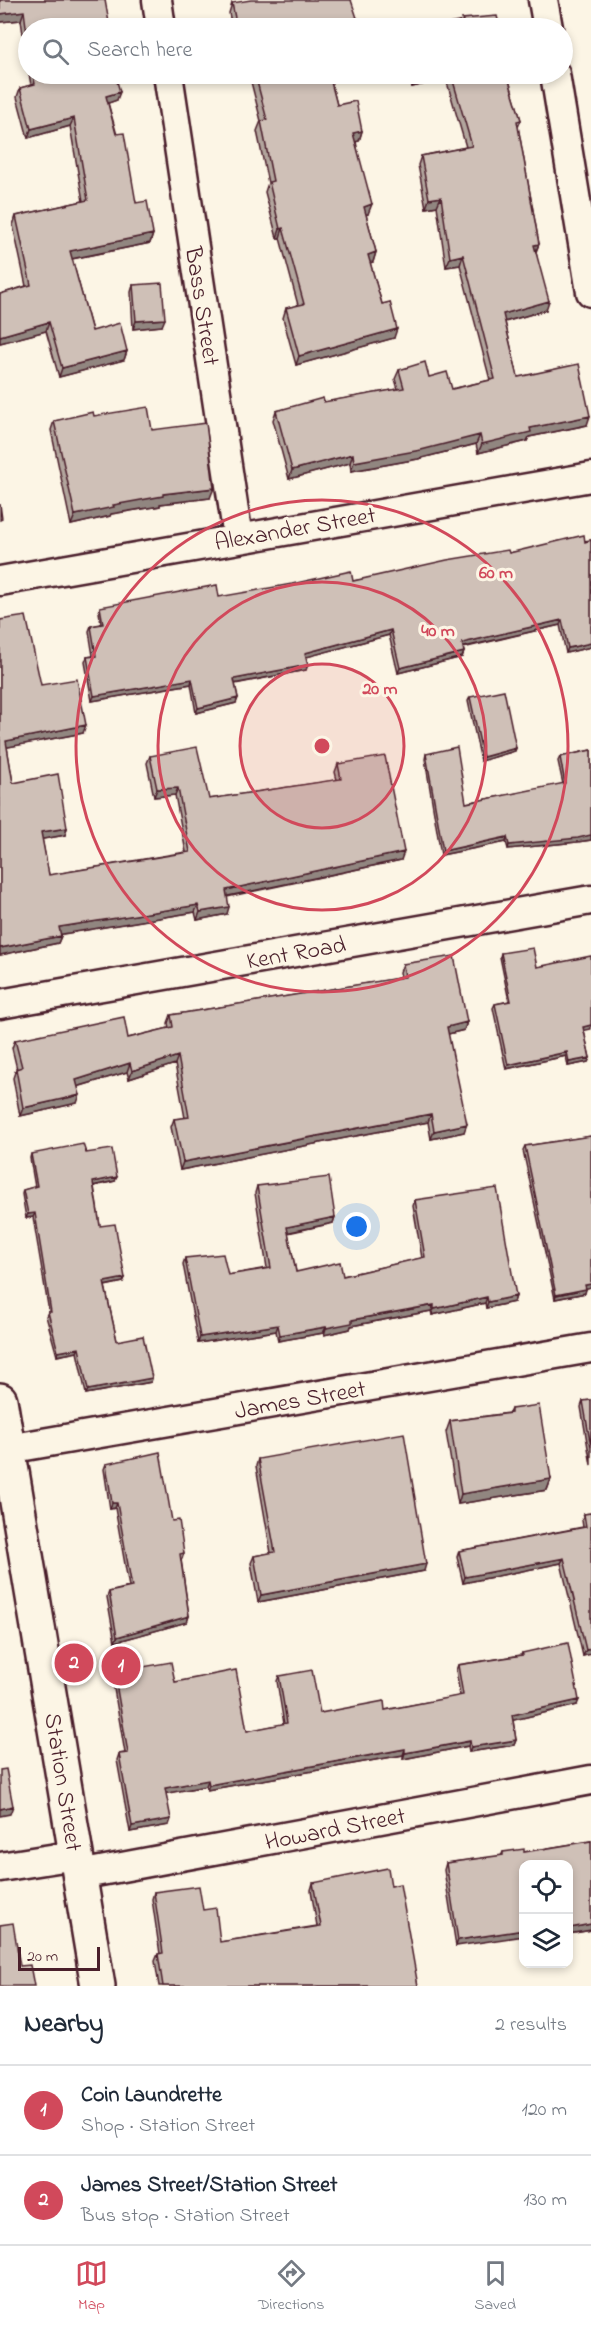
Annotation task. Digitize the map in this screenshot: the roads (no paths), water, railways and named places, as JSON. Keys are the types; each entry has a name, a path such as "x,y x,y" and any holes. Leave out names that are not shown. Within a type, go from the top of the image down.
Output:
{"main road":[{"name":"Station Street","path":"0,1400 98,1986"}],"street":[{"path":"157,0 160,18"},
{"path":"543,0 546,18"},
{"name":"Bass Street","path":"170,84 238,538"},
{"path":"557,84 591,292"},
{"name":"Alexander Street","path":"0,581 591,477"},
{"name":"Kent Road","path":"0,1004 591,900"},
{"name":"James Street","path":"8,1449 591,1348"},
{"name":"Howard Street","path":"0,1867 77,1865 591,1780"}],"place":[{"name":"James Street/Station Street","path":"74,1663"},
{"name":"Coin Laundrette","path":"121,1666"}]}
